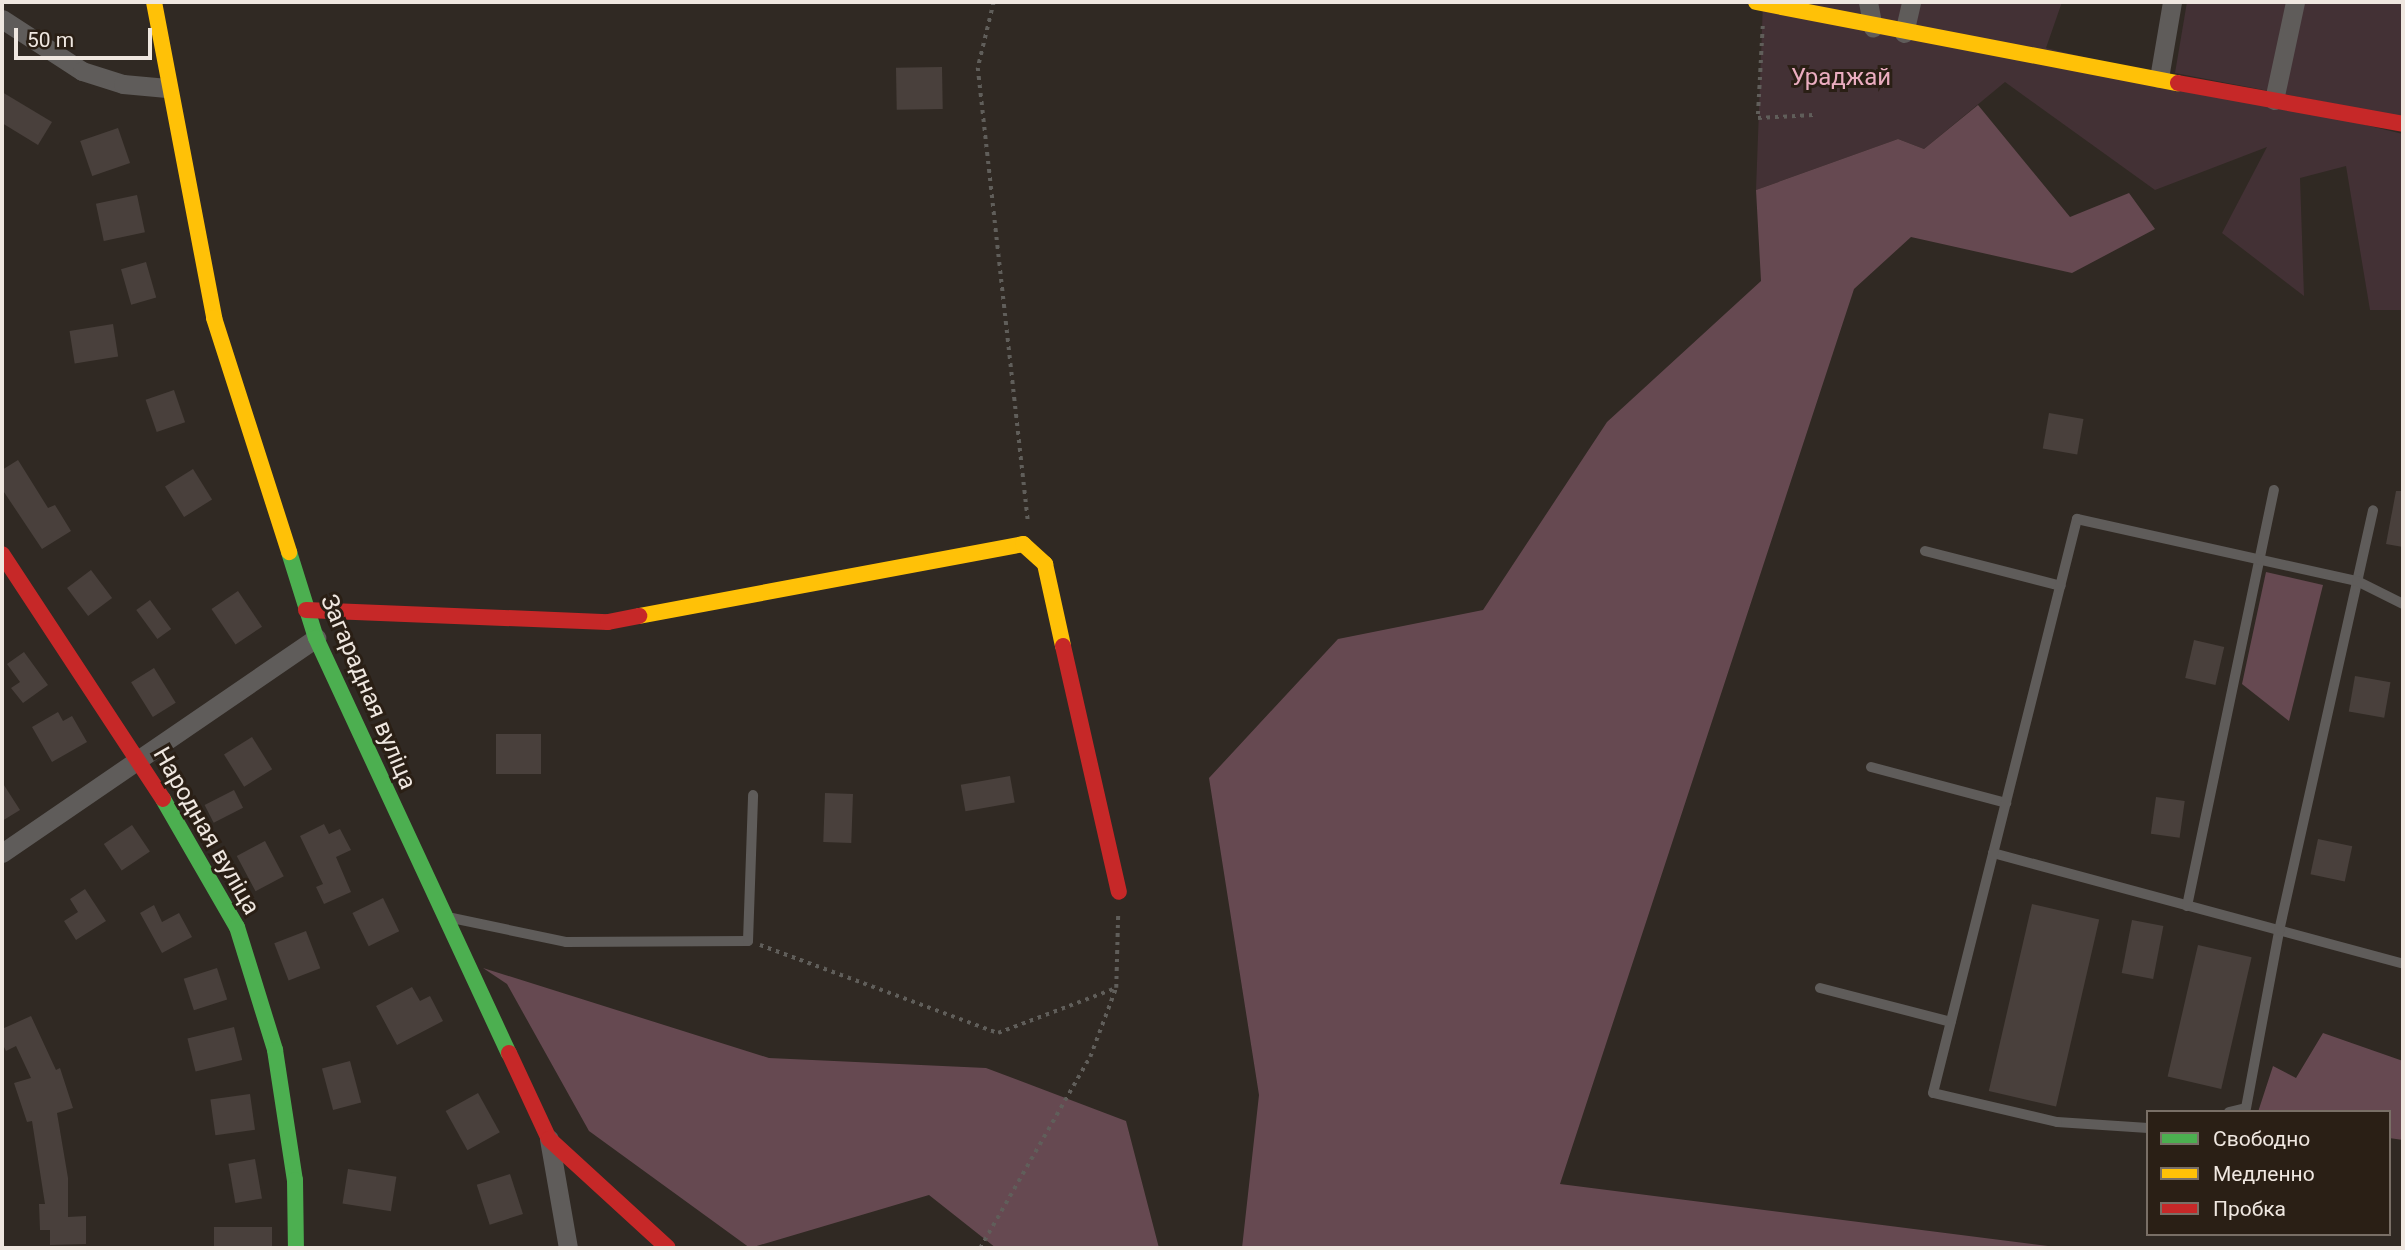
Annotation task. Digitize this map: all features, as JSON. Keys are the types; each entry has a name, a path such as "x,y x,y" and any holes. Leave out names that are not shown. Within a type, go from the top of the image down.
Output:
{"street":[{"name":"Загарадная вуліца","path":"154,2 167,88 214,318 316,639 549,1139 668,1248"},
{"path":"1868,2 1873,28"},
{"path":"1904,33 1911,2"},
{"path":"2159,78 2172,2"},
{"path":"2274,100 2295,2"},
{"path":"1760,4 1873,28 2403,124"},
{"path":"2,19 82,71 123,84 167,88"},
{"path":"306,610 608,622 1015,542 1031,547 1045,564 1119,892"},
{"name":"Народная вуліца","path":"2,554 141,761 237,927 275,1050 295,1180 296,1248"},
{"path":"2,853 141,761 316,639"},
{"path":"549,1139 568,1248"}],"lane":[{"path":"2187,906 2274,490"},
{"path":"2237,1110 2246,1108 2279,931 2373,509"},
{"path":"2146,1128 2057,1122 1933,1093 2077,519 2357,581 2403,604"},
{"path":"1925,551 2061,586"},
{"path":"1871,766 2006,803"},
{"path":"443,916 566,942 748,941 753,795"},
{"path":"1993,853 2403,964"},
{"path":"1820,988 1951,1022"}],"path":[{"path":"994,2 978,68 1031,547"},
{"path":"1760,4 1758,118 1812,115"},
{"path":"980,1248 1090,1056 1116,988 1119,892"},
{"path":"748,941 998,1033 1116,988"}],"green space":[{"name":"Ураджай","path":"1763,2 2062,2 2046,48 2403,134 2403,310 2370,310 2346,166 2300,178 2304,296 2222,233 2267,147 2155,190 2005,82 1924,149 1898,139 1756,190"},
{"path":"2187,2 2403,2 2403,117 2175,73"}],"shaded area":[{"path":"1978,105 2070,217 2129,193 2155,229 2072,273 1911,237 1854,289 1560,1184 2064,1248 1242,1248 1259,1095 1209,778 1338,639 1483,610 1607,422 1761,281 1756,190 1898,139 1924,149"},
{"path":"2266,572 2323,585 2289,721 2242,684"},
{"path":"483,968 769,1058 986,1068 1126,1121 1159,1248 996,1248 929,1195 750,1248 589,1131 507,984"},
{"path":"2323,1033 2403,1061 2403,1140 2391,1138 2391,1110 2259,1110 2273,1066 2296,1078"}],"building":[{"path":"942,67 943,109 897,110 896,68"},
{"path":"2,92 52,122 38,145 2,123"},
{"path":"118,128 130,163 92,176 80,141"},
{"path":"137,195 145,232 104,241 96,204"},
{"path":"146,262 156,298 131,305 121,269"},
{"path":"113,324 118,357 75,363 70,331"},
{"path":"174,390 185,422 157,432 146,400"},
{"path":"2049,413 2083,419 2077,455 2043,448"},
{"path":"18,460 48,508 55,505 71,531 42,549 2,489 2,470"},
{"path":"193,469 212,500 184,517 165,486"},
{"path":"2396,491 2403,491 2403,547 2386,544"},
{"path":"91,570 112,598 88,616 67,588"},
{"path":"238,591 262,627 236,645 211,609"},
{"path":"150,600 171,629 157,639 136,610"},
{"path":"2194,640 2224,647 2215,685 2185,678"},
{"path":"24,652 48,685 23,703 11,688 20,682 7,664"},
{"path":"154,668 176,703 153,717 131,682"},
{"path":"2355,676 2390,682 2384,718 2349,711"},
{"path":"58,712 63,721 72,716 87,742 52,762 32,727"},
{"path":"496,734 541,734 541,774 496,774"},
{"path":"252,737 272,769 244,787 224,754"},
{"path":"1010,776 1015,803 965,811 961,785"},
{"path":"2,782 20,810 2,821"},
{"path":"234,790 243,808 214,823 205,805"},
{"path":"825,793 853,794 851,843 823,842"},
{"path":"2156,797 2185,801 2180,838 2151,834"},
{"path":"324,824 329,834 340,829 351,850 336,857 351,892 324,904 316,887 323,884 300,836"},
{"path":"132,825 150,852 122,871 104,844"},
{"path":"2318,839 2352,846 2345,881 2311,874"},
{"path":"265,841 284,876 256,891 237,856"},
{"path":"85,889 106,921 76,940 64,921 78,912 70,899"},
{"path":"383,898 399,931 369,946 352,913"},
{"path":"2032,904 2099,920 2056,1107 1989,1091"},
{"path":"154,905 162,922 179,913 192,937 162,953 140,913"},
{"path":"2132,920 2163,926 2153,979 2122,973"},
{"path":"306,931 320,968 289,981 274,943"},
{"path":"2198,945 2252,957 2221,1089 2168,1077"},
{"path":"217,968 227,999 194,1010 184,979"},
{"path":"412,987 420,1001 430,996 443,1021 397,1045 376,1006"},
{"path":"31,1016 56,1070 60,1068 73,1108 57,1113 68,1178 68,1217 86,1216 86,1244 50,1245 50,1230 40,1230 39,1204 45,1204 32,1121 27,1122 14,1083 31,1078 16,1046 6,1051 2,1043 2,1029"},
{"path":"234,1027 242,1060 196,1072 187,1039"},
{"path":"350,1061 361,1103 333,1110 322,1069"},
{"path":"478,1093 500,1132 467,1150 446,1111"},
{"path":"250,1094 255,1130 215,1135 210,1100"},
{"path":"255,1159 262,1198 235,1203 228,1164"},
{"path":"348,1169 396,1177 391,1211 343,1204"},
{"path":"510,1174 523,1214 490,1225 477,1185"},
{"path":"214,1227 272,1227 272,1248 214,1248"}],"traffic: fast":[{"path":"289,552 316,638 509,1053"},
{"path":"163,799 237,927 275,1050 295,1180 296,1248"}],"traffic: slow":[{"path":"154,2 214,318 289,552"},
{"path":"1756,2 2178,83"},
{"path":"639,616 1023,544 1045,564 1063,646"}],"traffic: jam":[{"path":"2178,83 2403,124"},
{"path":"2,554 163,799"},
{"path":"306,610 608,622 639,616"},
{"path":"1063,646 1119,892"},
{"path":"509,1053 549,1139 668,1248"}]}
